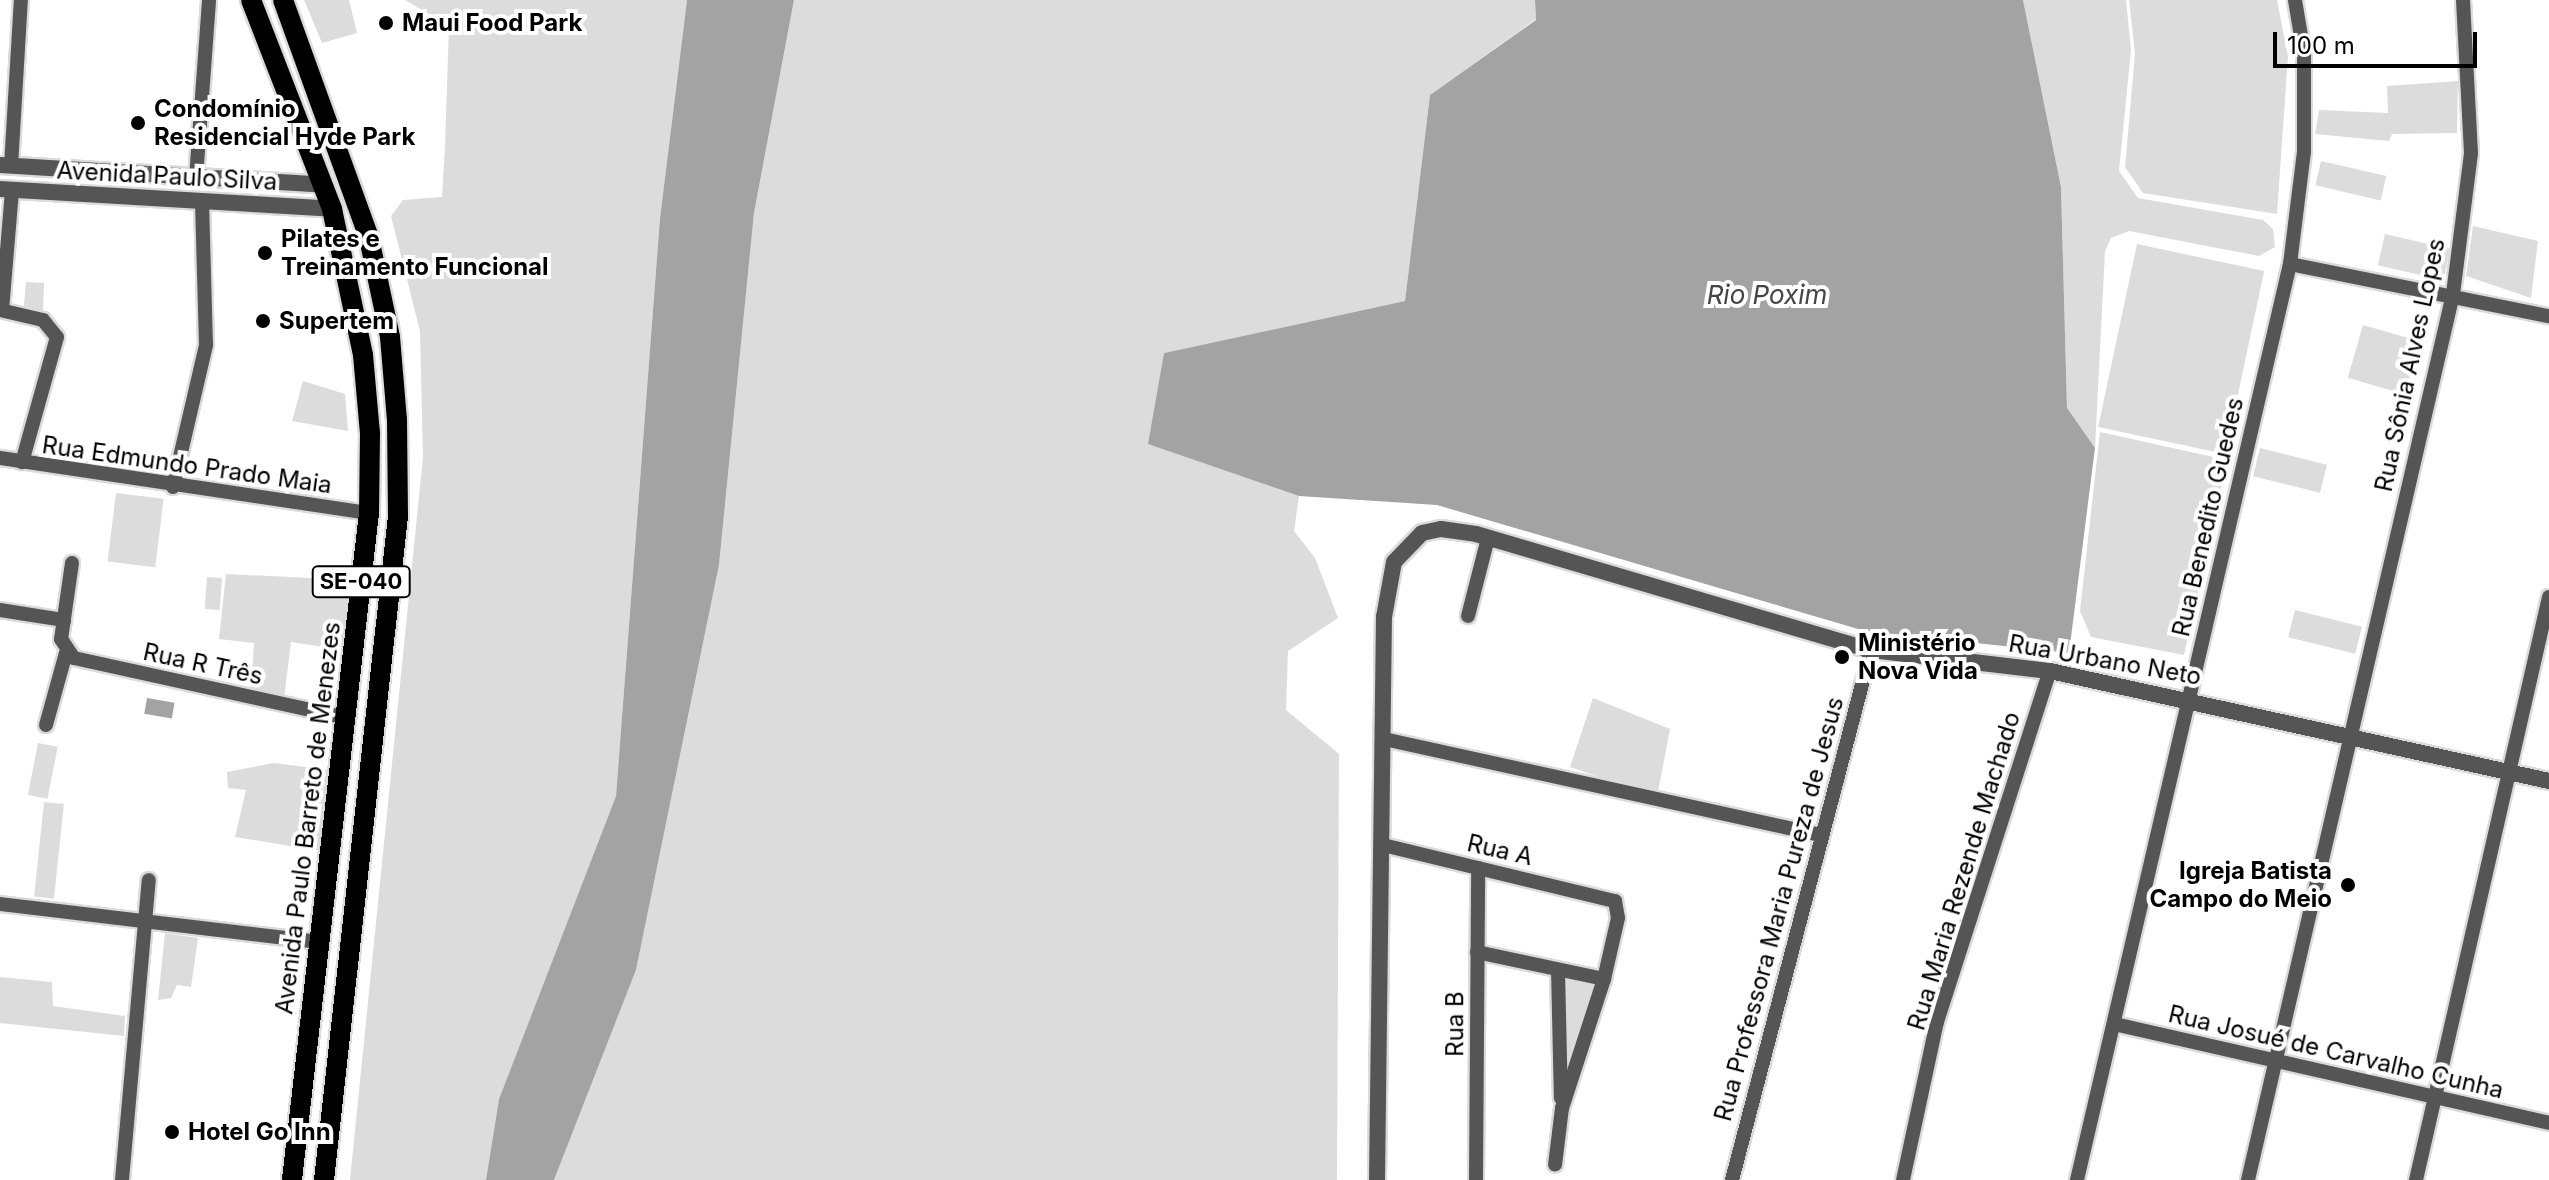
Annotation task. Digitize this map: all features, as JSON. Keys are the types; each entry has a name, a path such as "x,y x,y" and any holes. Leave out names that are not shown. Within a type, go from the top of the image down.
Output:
{"main road":[{"name":"Avenida Paulo Barreto de Menezes","path":"251,0 332,209 363,355 370,433 369,513 292,1180"},
{"name":"SE-040","path":"283,0 369,238 390,337 397,420 397,531 324,1180"}],"street":[{"path":"5,166 21,0"},
{"path":"196,178 209,0"},
{"name":"Rua Benedito Guedes","path":"2077,1180 2290,264 2304,151 2304,54 2295,0"},
{"name":"Rua Sônia Alves Lopes","path":"2248,1180 2453,294 2471,153 2463,0"},
{"name":"Avenida Paulo Silva","path":"5,166 324,185"},
{"path":"55,169 55,193"},
{"path":"266,182 269,206"},
{"path":"6,190 1,310 43,320 57,337 56,353 22,462"},
{"name":"Avenida Paulo Silva","path":"6,190 332,209"},
{"path":"173,487 206,345 202,203"},
{"path":"2290,264 2453,294 2549,316"},
{"name":"Rua Edmundo Prado Maia","path":"0,458 173,487 369,513"},
{"name":"Rua Urbano Neto","path":"1384,739 1384,617 1390,578 1401,549 1422,533 1441,529 1488,538 1871,650 2050,671 2549,781"},
{"path":"1468,616 1488,538"},
{"path":"46,725 64,646 64,620 72,563"},
{"path":"2416,1180 2549,597"},
{"path":"0,610 64,620"},
{"name":"Rua R Três","path":"64,646 347,718"},
{"name":"Rua Professora Maria Pureza de Jesus","path":"1732,1180 1819,835 1871,650"},
{"name":"Rua Maria Rezende Machado","path":"1903,1180 1941,1008 2050,671"},
{"path":"1377,1180 1384,739 1819,835"},
{"name":"Rua A","path":"1383,845 1607,898 1618,909 1604,979"},
{"name":"Rua B","path":"1476,1180 1478,868"},
{"path":"122,1180 149,880"},
{"path":"0,904 321,942"},
{"path":"1477,952 1604,979 1562,1108"},
{"path":"1555,1165 1562,1108 1558,970"},
{"name":"Rua Josué de Carvalho Cunha","path":"2114,1024 2549,1123"}],"shaded area":[{"path":"304,0 349,0 357,33 322,43"},
{"path":"405,0 687,0 660,218 616,796 499,1099 486,1180 350,1180 423,457 420,331 391,216 403,200 442,197 445,146 449,26"},
{"path":"794,0 1535,0 1536,19 1430,95 1405,301 1164,353 1149,444 1299,496 1294,531 1315,558 1338,618 1288,651 1286,710 1339,754 1337,1180 554,1180 636,970 719,565 754,213"},
{"path":"2023,0 2126,0 2131,50 2119,171 2138,198 2263,220 2273,229 2275,247 2259,256 2129,231 2111,238 2105,251 2095,448 2067,409 2061,187"},
{"path":"2129,0 2277,0 2288,56 2277,214 2143,193 2125,167 2135,54"},
{"path":"2458,81 2457,133 2392,134 2389,141 2315,134 2319,110 2388,113 2387,86"},
{"path":"2321,161 2386,176 2381,200 2315,185"},
{"path":"2473,226 2538,241 2531,298 2466,276"},
{"path":"2385,234 2450,249 2443,280 2378,265"},
{"path":"2137,244 2264,271 2225,454 2098,427"},
{"path":"26,282 44,283 43,311 24,306"},
{"path":"2363,325 2420,341 2405,394 2348,378"},
{"path":"303,381 345,394 348,431 292,421"},
{"path":"2100,432 2227,460 2184,655 2091,637 2080,611"},
{"path":"2260,448 2327,465 2320,493 2253,476"},
{"path":"116,493 164,499 155,567 108,561"},
{"path":"226,574 351,580 343,650 291,642 284,698 251,690 254,643 219,639"},
{"path":"207,577 222,578 220,610 205,609"},
{"path":"2295,610 2362,627 2355,654 2288,637"},
{"path":"1593,698 1670,729 1657,797 1570,767"},
{"path":"38,743 58,747 48,799 28,795"},
{"path":"274,763 330,770 321,851 235,837 246,790 228,788 227,772"},
{"path":"44,802 64,804 54,899 34,896"},
{"path":"165,933 198,938 191,987 177,985 171,998 158,1000"},
{"path":"0,977 52,982 53,1006 125,1016 124,1036 0,1023"},
{"path":"1565,980 1595,985 1567,1074"}],"water":[{"path":"687,0 794,0 754,213 719,565 636,970 554,1180 486,1180 499,1099 616,796 660,218"},
{"name":"Rio Poxim","path":"1535,0 2023,0 2061,187 2067,408 2095,448 2069,653 1865,631 1437,505 1299,496 1148,444 1164,353 1405,301 1430,95 1536,20"},
{"path":"147,698 175,703 172,719 144,714"}],"place":[{"name":"Maui Food Park","path":"386,23"},
{"name":"Condomínio Residencial Hyde Park","path":"138,123"},
{"name":"Pilates e Treinamento Funcional","path":"265,253"},
{"name":"Supertem","path":"263,321"},
{"name":"Ministério Nova Vida","path":"1842,657"},
{"name":"Igreja Batista Campo do Meio","path":"2348,885"},
{"name":"Hotel Go Inn","path":"172,1132"}]}
